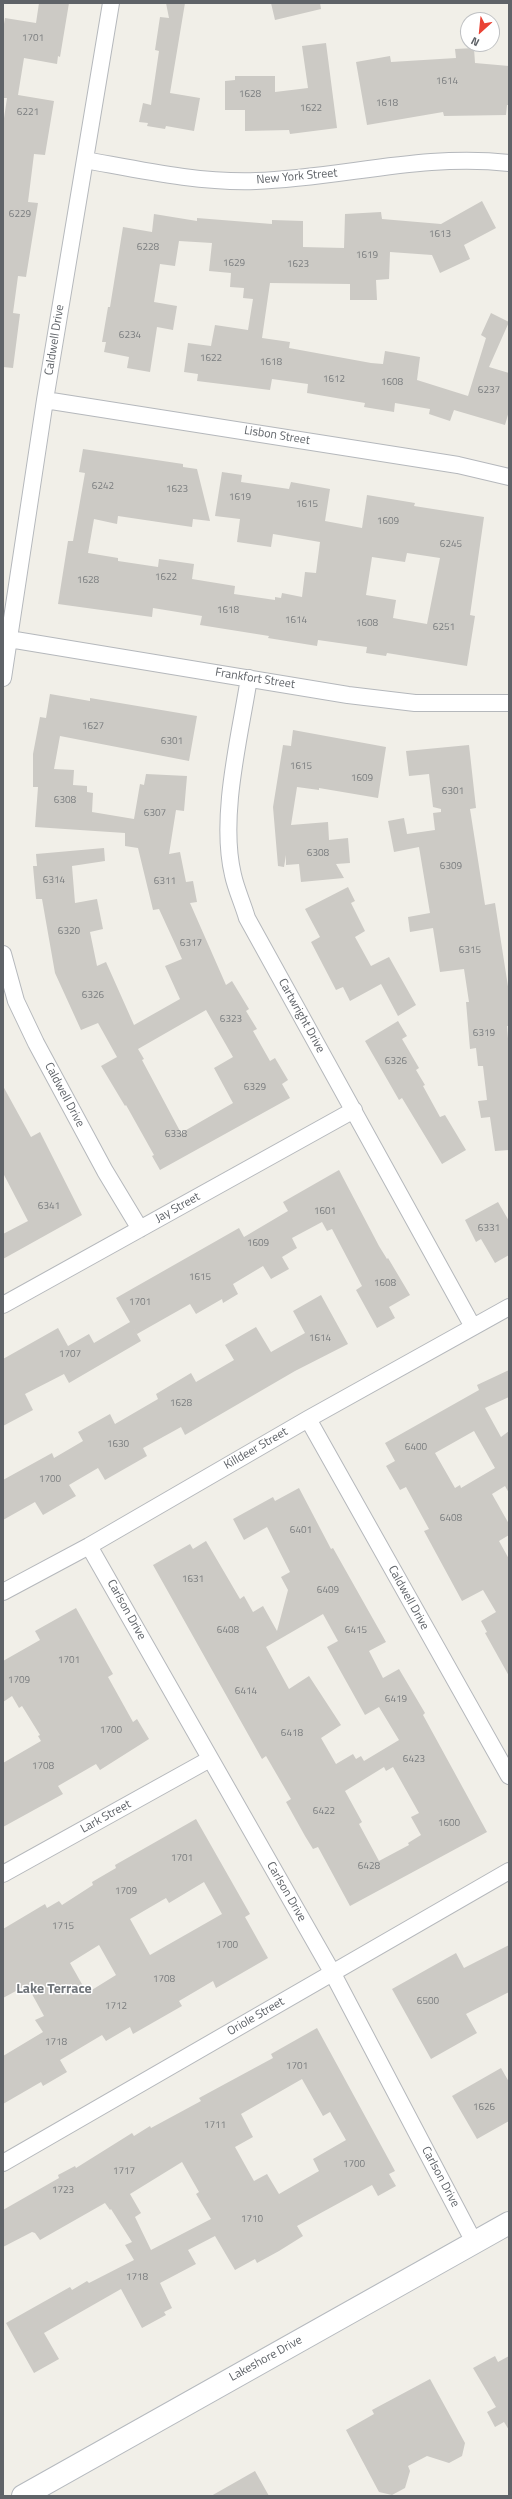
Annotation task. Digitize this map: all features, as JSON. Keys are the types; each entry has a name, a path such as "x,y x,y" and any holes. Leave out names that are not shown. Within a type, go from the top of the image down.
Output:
{"street":[{"name":"Caldwell Drive","path":"3,678 6,638 111,3"},
{"name":"New York Street","path":"85,160 168,176 255,181 338,174 428,160 487,160 509,163"},
{"name":"Lisbon Street","path":"45,400 458,465 509,477"},
{"name":"Frankfort Street","path":"6,638 348,695 415,703 509,703"},
{"name":"Cartwright Drive","path":"249,678 232,786 228,827 232,874 247,918 473,1327"},
{"name":"Caldwell Drive","path":"3,954 16,1001 36,1043 90,1145 140,1229"},
{"name":"Jay Street","path":"3,1305 354,1110"},
{"name":"Killdeer Street","path":"3,1592 90,1546 308,1419 509,1307"},
{"name":"Caldwell Drive","path":"308,1419 509,1776"},
{"name":"Carlson Drive","path":"90,1546 332,1972 474,2242"},
{"name":"Lark Street","path":"3,1874 210,1759"},
{"name":"Oriole Street","path":"3,2163 509,1871"},
{"name":"Lakeshore Drive","path":"23,2496 509,2223"}],"building":[{"path":"39,3 69,3 60,57 58,56 57,64 24,58 18,95 54,101 45,155 34,154 28,202 38,203 26,277 18,276 13,313 20,314 13,368 3,367 3,125 7,98 3,98 3,30 5,18 36,23"},
{"path":"166,3 185,3 170,93 200,98 194,131 166,126 165,129 147,126 148,123 139,122 143,103 151,105 159,51 155,50 160,17 169,18"},
{"path":"271,3 320,3 321,9 275,20"},
{"path":"326,43 337,128 290,134 289,130 245,131 245,110 225,110 225,81 235,80 235,76 275,76 275,92 308,88 302,46"},
{"path":"455,49 460,49 460,52 474,52 475,63 509,66 509,105 507,105 506,115 444,116 443,112 367,125 356,62 390,56 391,62 456,58"},
{"path":"482,201 496,228 464,245 470,259 440,273 432,255 390,252 389,279 376,280 377,300 350,300 350,284 270,283 262,338 290,342 289,348 371,363 383,364 385,351 420,357 417,380 468,396 486,338 481,335 491,313 509,322 489,367 509,373 509,411 505,425 454,410 450,421 429,414 430,409 395,403 394,412 364,407 365,403 307,393 308,384 272,379 270,390 197,381 198,374 184,372 188,343 211,346 215,325 248,330 253,299 243,298 244,288 230,287 231,273 209,271 212,243 179,241 175,266 160,264 154,302 177,306 173,330 157,327 150,372 127,368 129,357 104,352 106,342 102,342 108,307 110,307 123,227 152,232 154,214 197,221 197,218 272,224 272,220 303,221 303,247 344,248 345,214 381,212 382,219 441,224"},
{"path":"83,449 183,464 183,467 197,469 210,521 193,519 192,527 118,516 117,524 94,519 88,553 118,558 118,561 158,567 159,559 194,564 192,579 235,586 234,594 275,600 275,597 281,598 282,593 302,597 305,572 316,573 320,542 273,534 271,547 237,542 240,519 215,516 222,472 242,475 241,482 289,489 291,482 330,489 325,521 362,528 367,495 415,503 414,506 484,517 470,615 475,616 467,666 387,653 386,656 366,653 367,647 318,640 317,646 268,638 269,636 200,625 202,616 153,608 152,617 58,604 68,541 73,541 85,473 79,472","holes":["407,553 440,558 427,624 393,618 396,600 366,595 372,557 405,562"]},
{"path":"50,694 90,701 90,698 197,716 189,761 60,736 54,769 74,770 73,785 87,786 87,792 93,793 92,812 134,819 140,784 144,785 146,774 187,776 184,811 176,810 169,854 180,852 186,882 193,881 197,902 190,903 226,985 232,981 249,1009 246,1011 257,1029 253,1031 270,1061 275,1058 288,1080 282,1084 290,1098 160,1170 152,1156 154,1155 126,1105 125,1106 101,1066 117,1057 98,1023 81,1030 55,973 42,899 36,899 33,866 37,866 36,854 104,848 105,861 72,866 75,903 97,899 103,929 90,932 97,966 106,962 134,1025 180,999 165,966 182,959 159,909 153,910 138,848 125,846 125,833 35,827 38,787 33,787 33,754 40,717 46,718","holes":["206,1010 233,1057 214,1068 233,1103 181,1133 142,1060 144,1059 138,1049"]},
{"path":"293,730 386,747 378,798 319,788 319,790 297,787 291,825 328,822 329,840 348,838 350,863 336,864 344,878 301,882 299,864 286,865 286,855 284,867 278,866 273,807 283,745 291,746"},
{"path":"469,745 476,808 470,809 485,905 495,903 509,993 509,1026 507,1026 509,1051 509,1150 495,1151 490,1117 481,1118 478,1101 487,1100 483,1066 478,1066 476,1048 470,1049 466,1002 469,1002 464,969 440,972 433,928 410,932 408,917 430,913 419,847 394,852 388,821 404,818 407,834 435,830 433,813 441,812 441,809 433,807 429,774 409,776 406,751"},
{"path":"348,887 355,901 351,903 365,931 355,937 371,966 389,957 416,1005 398,1016 381,984 350,1001 343,987 336,990 311,942 320,937 305,909"},
{"path":"398,1021 407,1036 402,1039 419,1068 416,1070 425,1085 423,1086 440,1117 445,1115 466,1150 442,1164 402,1098 399,1100 365,1041"},
{"path":"3,1086 31,1137 40,1132 82,1215 3,1259 3,1234 28,1221 3,1173"},
{"path":"339,1170 379,1246 410,1295 389,1307 395,1318 377,1328 356,1290 362,1286 332,1229 327,1231 322,1222 292,1238 297,1248 282,1257 289,1269 271,1279 263,1266 233,1284 238,1294 223,1303 222,1299 196,1314 190,1304 137,1334 116,1298 239,1228 244,1237 288,1211 283,1202"},
{"path":"498,1202 509,1221 509,1255 495,1263 481,1239 476,1242 465,1220"},
{"path":"321,1295 348,1344 295,1371 185,1435 181,1427 143,1448 147,1456 105,1480 98,1468 69,1485 76,1496 43,1515 35,1502 3,1520 3,1480 52,1453 54,1458 83,1441 78,1432 110,1414 115,1424 158,1399 156,1394 191,1373 196,1382 234,1360 225,1345 256,1327 271,1352 305,1333 293,1311"},
{"path":"130,1322 141,1341 69,1383 64,1374 25,1394 33,1410 3,1426 3,1359 58,1328 68,1346 89,1334 94,1343"},
{"path":"509,1370 509,1397 485,1408 501,1437 509,1431 509,1493 505,1486 492,1494 509,1524 509,1535 499,1541 509,1559 509,1676 485,1633 487,1632 481,1621 496,1612 483,1590 462,1601 424,1531 429,1529 406,1487 400,1490 386,1466 395,1461 385,1443 479,1390 477,1385","holes":["474,1431 495,1468 461,1488 460,1485 455,1488 435,1453"]},
{"path":"299,1488 331,1549 333,1548 386,1642 369,1651 383,1678 399,1669 425,1713 423,1715 487,1832 350,1906 318,1847 313,1849 305,1836 286,1802 291,1799 266,1756 262,1759 153,1565 190,1544 193,1549 206,1541 240,1599 244,1596 253,1612 263,1606 277,1631 288,1590 281,1577 290,1572 267,1527 244,1540 233,1519 273,1497 275,1501","holes":["323,1614 338,1641 327,1647 365,1715 379,1707 399,1740 364,1761 361,1756 356,1759 353,1754 336,1764 321,1738 341,1725 309,1676 289,1689 266,1647","384,1767 386,1771 393,1767 419,1813 411,1817 421,1835 408,1843 409,1845 379,1861 359,1824 362,1822 345,1791"]},
{"path":"76,1608 113,1674 108,1677 133,1722 137,1719 149,1739 100,1770 96,1764 58,1786 63,1794 3,1827 3,1763 41,1741 38,1736 40,1735 22,1706 19,1708 12,1696 3,1702 3,1661 40,1640 35,1631"},
{"path":"196,1819 250,1914 245,1917 268,1958 216,1988 213,1981 179,2001 182,2006 133,2034 130,2027 106,2041 102,2035 60,2060 67,2072 43,2086 41,2082 3,2104 3,2056 43,2032 35,2020 44,2016 27,1985 3,1998 3,1929 45,1904 47,1908 59,1901 62,1905 93,1885 92,1882 116,1868 115,1865","holes":["204,1882 222,1914 150,1955 130,1919 166,1898 169,1903","99,1945 116,1975 87,1993 70,1963"]},
{"path":"509,1945 509,1992 466,2014 477,2033 431,2059 392,1989 456,1953 464,1968"},
{"path":"317,2028 395,2171 389,2174 396,2186 378,2196 372,2185 297,2226 303,2236 279,2251 257,2263 255,2259 235,2270 215,2236 188,2250 196,2264 160,2283 172,2308 164,2312 166,2315 142,2328 121,2289 44,2333 59,2359 34,2373 6,2323 70,2287 72,2290 87,2281 89,2283 134,2260 125,2245 132,2242 111,2209 110,2210 105,2203 40,2240 35,2233 32,2232 3,2247 3,2210 59,2178 58,2175 75,2166 76,2168 132,2133 134,2136 150,2126 151,2128 201,2101 199,2098 273,2058 271,2054","holes":["302,2079 323,2116 330,2112 346,2140 313,2159 319,2171 279,2194 267,2174 254,2181 235,2147 253,2137 241,2114","182,2162 199,2192 196,2194 211,2219 151,2250 135,2217 141,2213 130,2194"]},
{"path":"501,2068 509,2082 509,2121 477,2139 452,2096"},
{"path":"495,2356 498,2362 509,2356 509,2430 504,2422 495,2427 487,2412 496,2407 473,2368"},
{"path":"430,2379 465,2443 462,2456 449,2463 427,2456 408,2466 410,2471 405,2488 392,2495 379,2492 346,2430 374,2414 372,2410"},
{"path":"255,2471 269,2496 211,2496"}],"district":[{"name":"Lake Terrace","path":"54,1990"}]}
